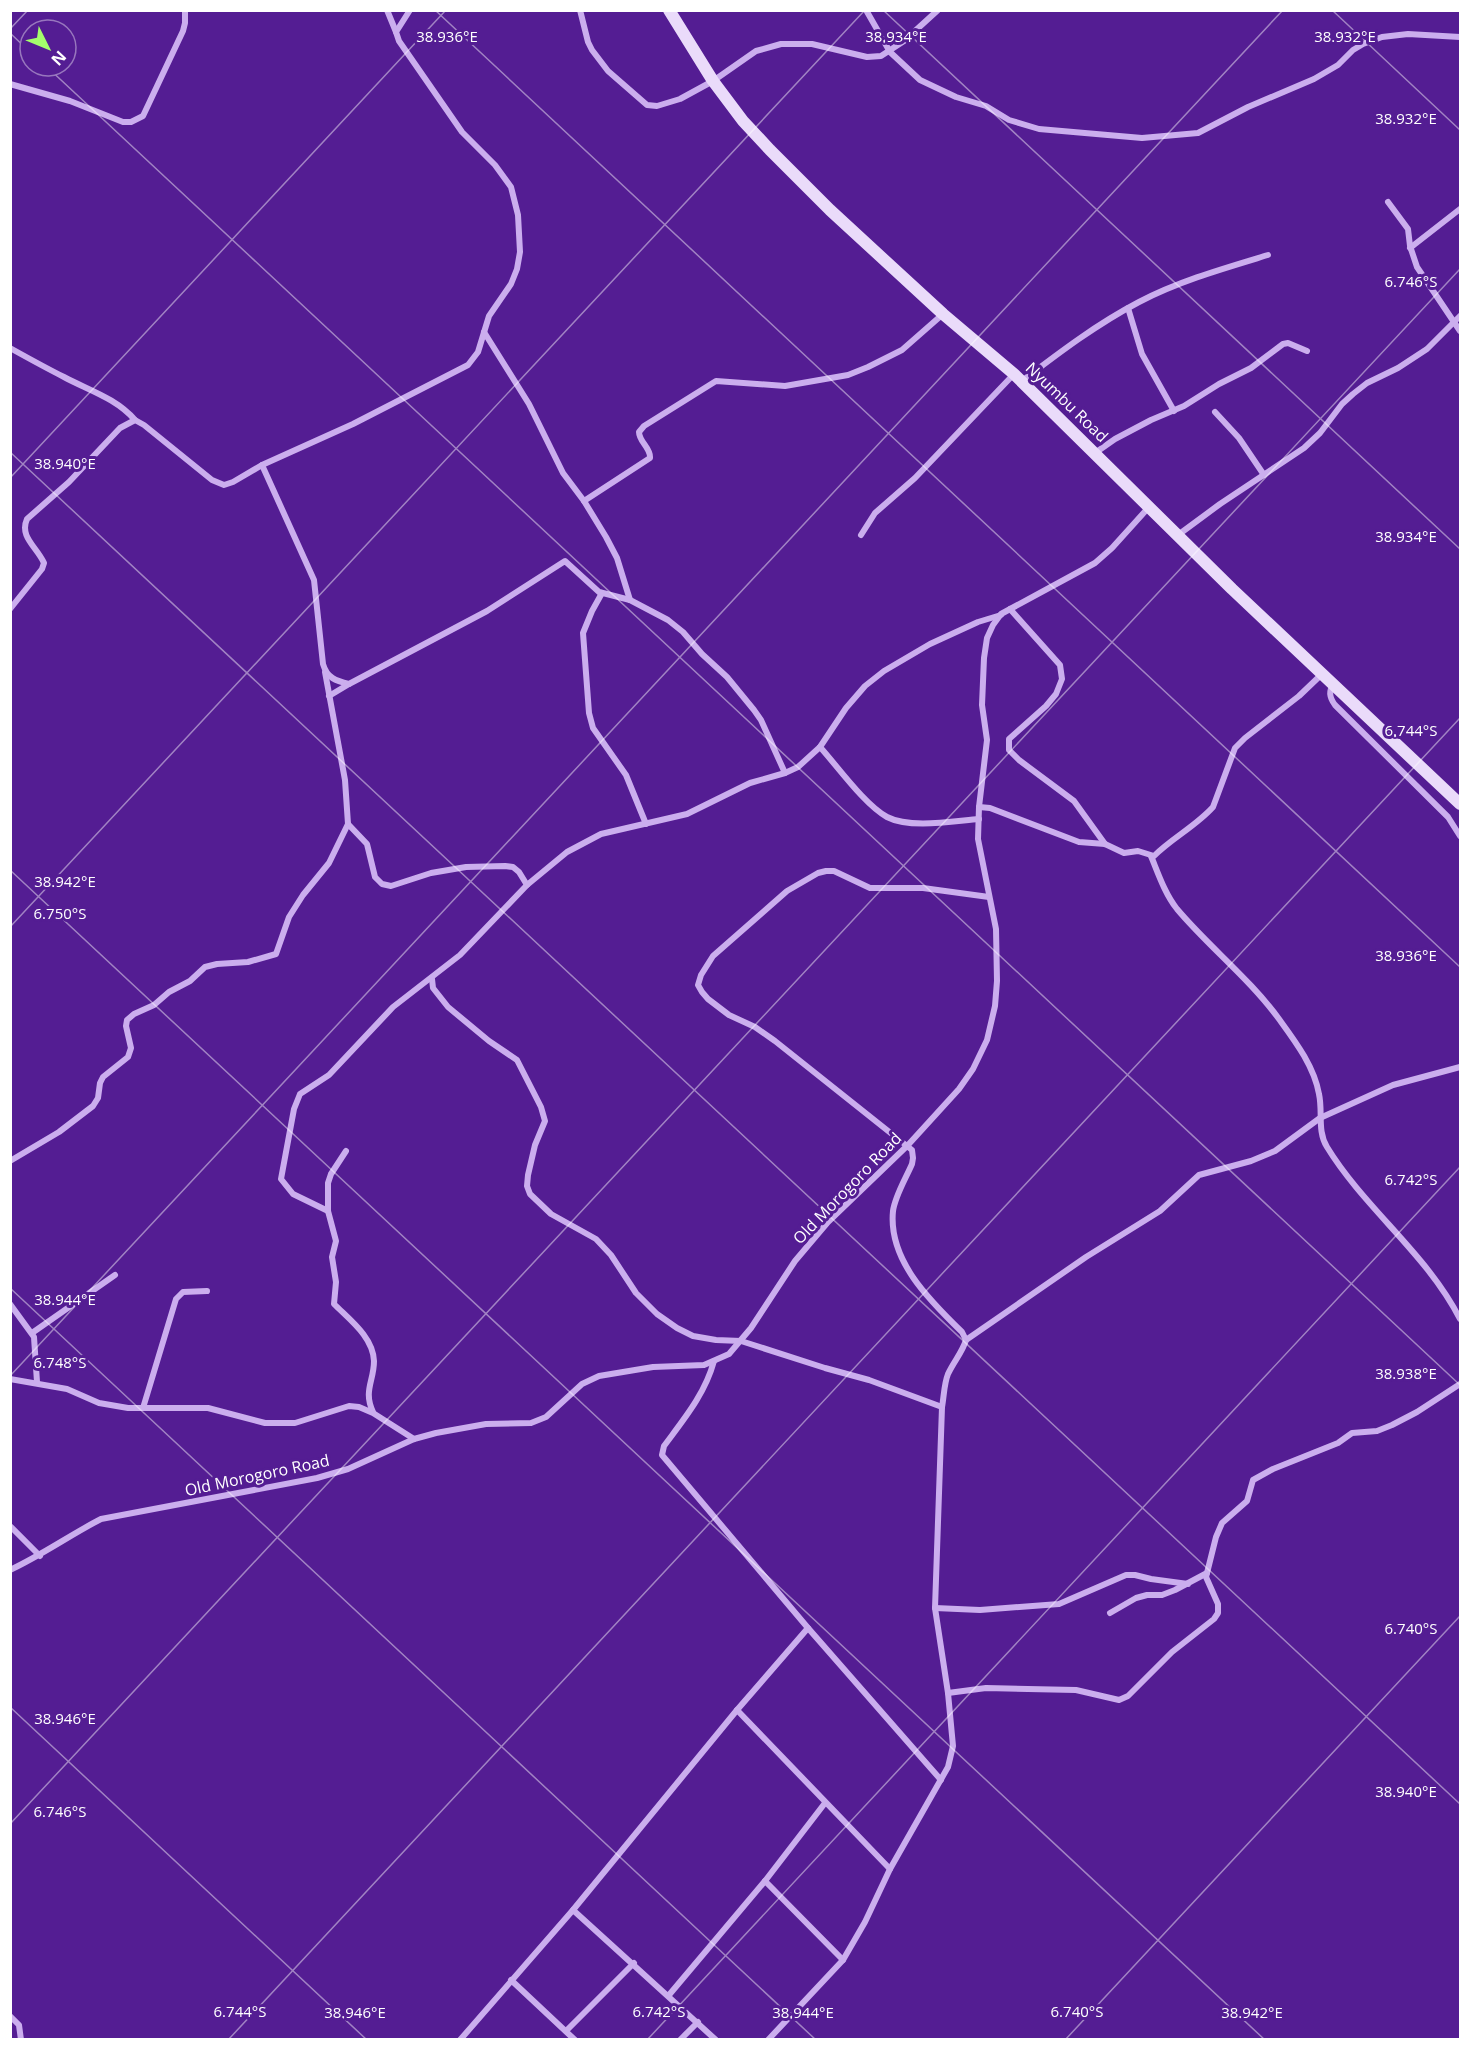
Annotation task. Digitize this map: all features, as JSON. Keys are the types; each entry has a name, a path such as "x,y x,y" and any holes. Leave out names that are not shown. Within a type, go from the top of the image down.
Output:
{"street":[{"path":"10,84 70,101 123,122 131,122 143,116 183,31 185,10"},
{"path":"10,348 114,401 212,480 224,485 458,372 474,360 489,316 511,284 517,269 520,252 515,199 495,165 462,132 399,41 387,10"},
{"path":"396,32 410,10"},
{"path":"580,10 592,50 618,81 626,85 648,105 657,106 667,104 713,81 756,51 781,44 812,44 867,57 881,56 890,52 938,10"},
{"name":"Nyumbu Road","path":"669,10 713,81 743,122 830,210 943,314 1018,377 1322,674 1459,799"},
{"path":"866,10 890,52 920,80 956,97 986,106 1009,120 1039,129 1142,138 1198,133 1248,107 1314,79 1338,65 1353,50 1382,37 1408,34 1461,37"},
{"path":"1388,202 1408,229 1410,248 1422,276 1461,331"},
{"path":"1410,248 1461,209"},
{"path":"861,535 875,513 915,478 1018,377 1082,335 1140,301 1212,272 1268,255"},
{"path":"1128,308 1142,354 1174,411"},
{"path":"584,501 650,458 650,453 639,436 644,426 716,381 785,387 848,375 902,350 943,314"},
{"path":"1178,535 1304,448 1325,428 1342,404 1353,394 1367,383 1398,368 1427,349 1461,316"},
{"path":"484,332 529,404 563,473 584,501 606,537 617,558 630,600"},
{"path":"1095,453 1115,439 1174,411 1251,368 1283,344 1288,343 1307,351"},
{"path":"1215,412 1239,438 1264,475"},
{"path":"10,609 42,569 44,563 25,535 23,527 27,519 69,482 120,428 135,420"},
{"path":"10,1161 59,1132 96,1102 103,1077 130,1053 126,1026 127,1020 134,1014 154,1005 205,968 217,964 248,962 276,954 289,917 329,862 348,824 345,780 325,672 314,580 262,465"},
{"path":"328,1211 293,1194 281,1179 297,1099 306,1089 335,1070 408,994 432,979 475,941 527,885 567,852 601,834 687,814 750,783 798,767 820,747 864,686 884,671 930,644 1001,614 1095,563 1113,548 1149,507"},
{"path":"329,696 487,611 562,562 569,563 587,583 602,593 630,600 668,620 683,632 727,677 760,720 785,773"},
{"path":"602,593 583,633 589,713 593,728 626,775 646,824"},
{"path":"1010,609 1059,665 1062,679 1056,694 1046,706 1009,739 1009,750 1074,801 1105,844"},
{"name":"Old Morogoro Road","path":"10,1570 40,1556 78,1530 101,1519 317,1478 348,1470 414,1439 486,1424 531,1424 546,1418 582,1383 599,1376 653,1367 704,1365 729,1353 741,1341 795,1261 828,1222 908,1145 959,1089 973,1069 987,1040 995,1006 997,981 996,929 978,839 987,740 982,705 987,638 1001,614"},
{"path":"325,672 330,677 349,684"},
{"path":"980,807 990,808 1079,842 1105,844 1124,853 1138,851 1154,856 1213,807 1227,764 1235,748 1299,696 1322,674"},
{"path":"1333,683 1330,692 1335,705 1448,817 1461,836"},
{"path":"820,747 873,807 888,817 901,821 932,823 979,819"},
{"path":"348,824 367,844 375,877 382,884 391,886 431,873 466,867 495,866 513,867 527,885"},
{"path":"1151,856 1159,877 1176,908 1248,982 1301,1051 1320,1095 1321,1132 1325,1144 1348,1179 1426,1268 1461,1319"},
{"path":"966,1340 962,1332 915,1282 896,1243 893,1209 914,1158 912,1150 775,1041 708,999 698,985 712,956 787,891 818,873 834,871 870,888 923,888 989,897"},
{"path":"432,979 433,988 448,1007 489,1041 517,1060 541,1107 545,1121 535,1145 528,1175 527,1186 530,1194 551,1214 596,1239 611,1255 636,1293 657,1314 693,1336 741,1341 869,1380 942,1407"},
{"path":"768,2040 843,1960 865,1922 890,1869 948,1767 953,1746 948,1693 935,1608 942,1407 945,1382 966,1340 1086,1257 1160,1211 1199,1175 1251,1161 1275,1151 1320,1118 1393,1085 1461,1067"},
{"path":"346,1151 328,1183 328,1211 336,1241 332,1257 336,1282 334,1304 364,1334 372,1352 374,1363 368,1390 368,1402 373,1413"},
{"path":"32,1333 115,1275"},
{"path":"143,1408 176,1299 183,1292 207,1291"},
{"path":"10,1304 32,1333 37,1382"},
{"path":"714,1361 709,1380 697,1401 664,1446 661,1451 662,1455 808,1628 941,1780"},
{"path":"10,1379 67,1389 99,1402 128,1408 208,1408 265,1423 295,1423 349,1406 359,1407 373,1413 414,1439"},
{"path":"948,1693 986,1688 1053,1689 1076,1690 1119,1700 1128,1696 1172,1652 1214,1619 1218,1613 1218,1604 1206,1577 1216,1537 1222,1523 1247,1501 1253,1480 1273,1469 1338,1443 1352,1433 1377,1431 1392,1425 1461,1384"},
{"path":"10,1526 40,1556"},
{"path":"1110,1612 1136,1598 1162,1595 1207,1574"},
{"path":"935,1608 980,1610 1059,1604 1126,1575 1188,1584"},
{"path":"460,2040 573,1910 737,1710 808,1628"},
{"path":"737,1710 890,1869"},
{"path":"669,1995 765,1881 825,1803"},
{"path":"765,1881 843,1960"},
{"path":"573,1910 634,1963 716,2040"},
{"path":"566,2031 634,1963"},
{"path":"511,1980 575,2040"},
{"path":"10,2016 19,2025 21,2040"},
{"path":"680,2040 698,2022"}]}
